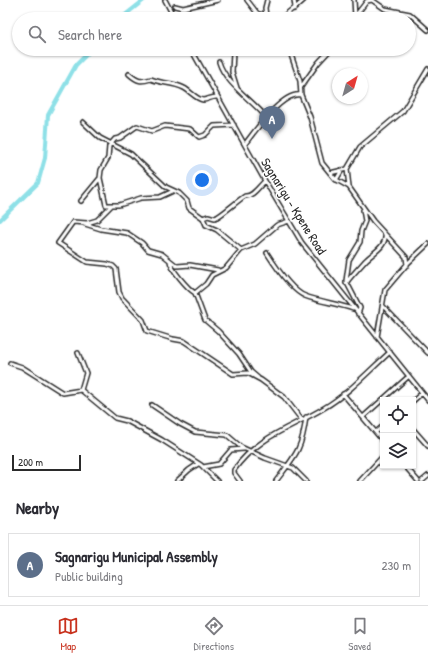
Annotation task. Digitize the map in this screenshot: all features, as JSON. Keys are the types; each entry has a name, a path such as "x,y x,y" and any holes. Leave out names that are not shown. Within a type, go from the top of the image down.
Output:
{"street":[{"path":"165,0 171,12"},
{"path":"175,6 183,8 218,0"},
{"path":"247,0 257,12"},
{"path":"293,10 295,5 294,0"},
{"path":"290,12 304,0"},
{"path":"354,0 354,12"},
{"path":"359,12 367,1 372,0 385,9 400,12"},
{"path":"266,12 265,8 268,1"},
{"path":"416,19 428,30"},
{"name":"Sagnarigu - Kpene Road","path":"195,56 265,181 302,243 353,309 390,352 428,400"},
{"path":"233,56 232,72 237,88"},
{"path":"292,56 301,88 301,95 310,117 319,156 336,180 349,187 363,207 406,257 407,265"},
{"path":"301,88 318,62 324,56"},
{"path":"219,62 230,82 266,117"},
{"path":"349,187 347,169 360,147 403,111 428,69"},
{"path":"129,74 143,82 151,79 159,82 171,83 187,89 201,99 205,100 212,96 218,97"},
{"path":"245,144 266,117 285,100 298,94 301,95"},
{"path":"83,122 100,138 131,154 149,173 169,190 179,193 187,201 189,208 203,218 206,224 217,230 241,250"},
{"path":"111,206 105,203 100,178 101,170 108,158 109,146 111,143 137,126 152,131 165,126 190,129 199,137 205,135 214,126 234,125"},
{"path":"330,173 347,169"},
{"path":"336,180 342,170"},
{"path":"81,200 100,178"},
{"path":"203,218 208,216 215,218 220,216 226,209 245,196 253,193 257,187 265,181"},
{"path":"82,223 97,220 111,206 141,198 160,197 174,191"},
{"path":"358,314 360,308 346,283 349,260 360,242 361,231 366,221 363,207"},
{"path":"259,379 245,373 233,374 184,341 147,331 143,320 125,302 119,292 116,269 113,266 87,262 58,243 73,222 82,223 101,229 127,233 142,243 148,250 162,254 177,266 190,265 218,270 226,268 241,250 255,244 276,225 289,220"},
{"path":"346,283 367,259 380,248 386,238 385,234"},
{"path":"377,337 385,290 428,244"},
{"path":"267,252 277,268 297,291 304,296 353,309"},
{"path":"170,261 170,265 195,293 206,320 239,354 251,372 284,397 301,419"},
{"path":"195,293 206,284 212,275 218,270"},
{"path":"383,306 428,353"},
{"path":"240,481 234,473 234,470 251,451 268,437 325,408 390,352"},
{"path":"78,353 86,373 81,390"},
{"path":"10,363 26,369 44,383 63,393 81,390 115,418 127,421 162,440 203,467 217,481"},
{"path":"363,417 409,376"},
{"path":"416,398 422,393"},
{"path":"343,394 380,437"},
{"path":"152,405 187,428 198,433 227,435 247,449 295,469 306,481"},
{"path":"276,481 298,452 303,438 306,417"},
{"path":"376,432 380,429"},
{"path":"416,432 428,446"},
{"path":"203,467 219,464 231,450 247,449"},
{"path":"360,481 380,459"},
{"path":"177,481 188,470 198,464"},
{"path":"408,469 418,481"},
{"path":"422,481 428,476"}],"waterway":[{"path":"129,12 144,0"},
{"path":"0,220 38,183 45,158 48,115 76,65 85,56"}],"place":[{"name":"Sagnarigu Municipal Assembly","path":"272,139"}]}
